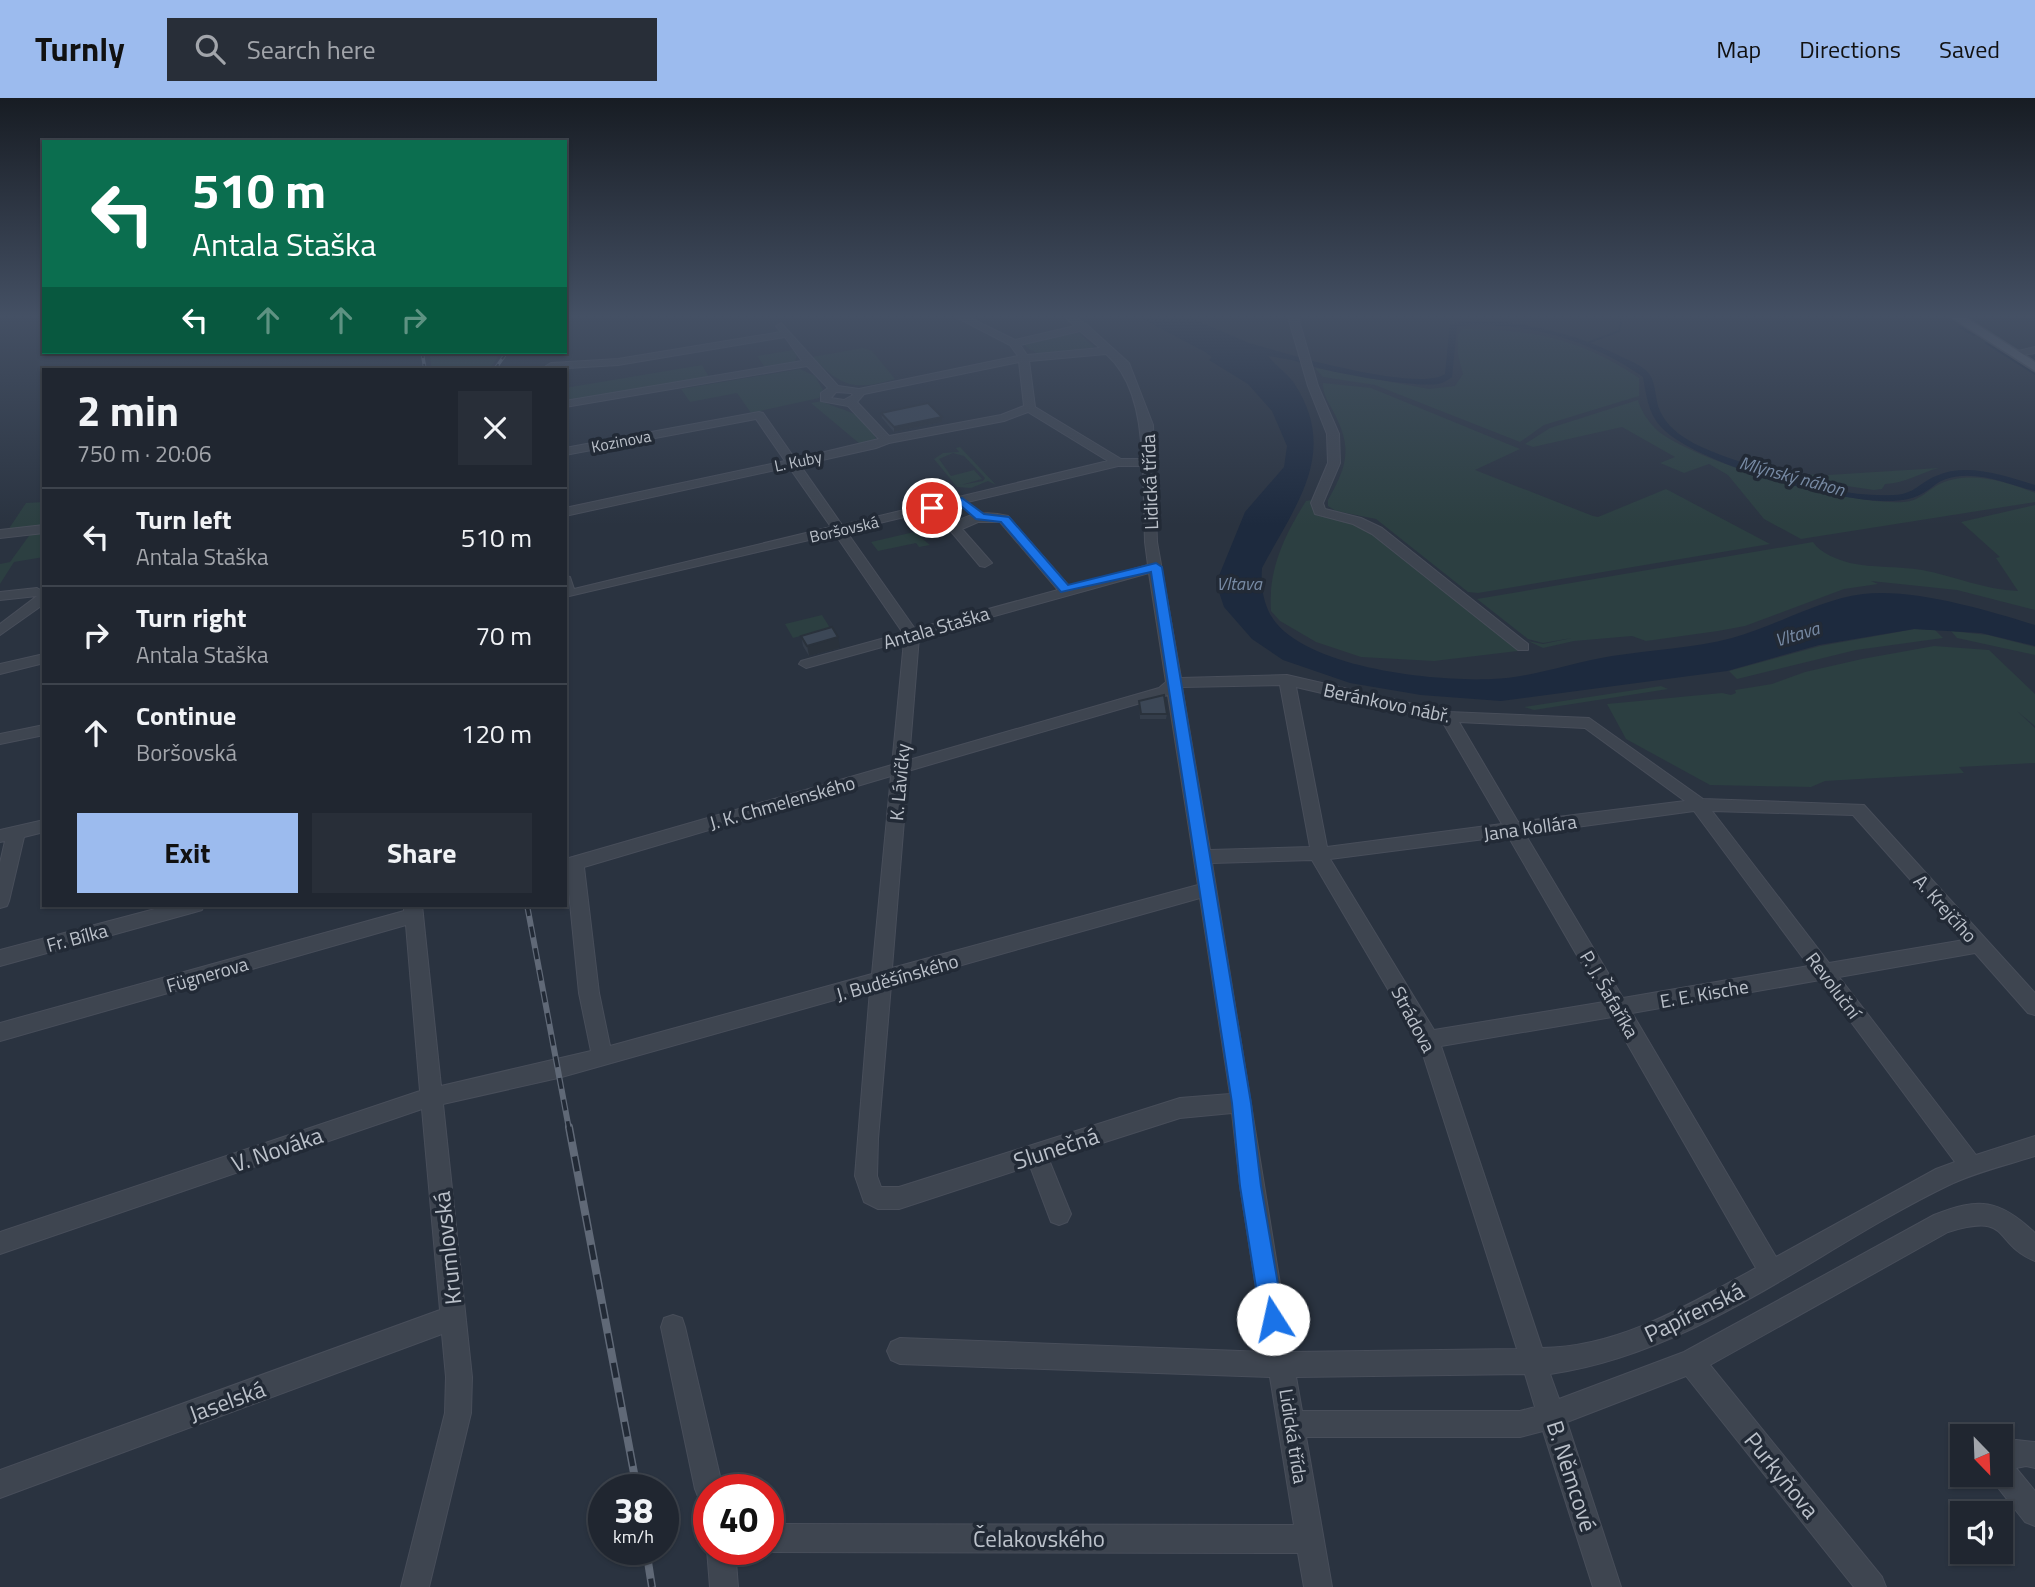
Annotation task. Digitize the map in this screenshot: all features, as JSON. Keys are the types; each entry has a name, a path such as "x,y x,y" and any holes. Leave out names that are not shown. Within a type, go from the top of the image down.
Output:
{"street":[{"path":"567,404 669,386"},
{"path":"858,392 858,397 850,402 835,403 825,399 826,393 835,389 858,392 885,386"},
{"path":"1025,386 1031,402 1029,408 1118,462 1149,463"},
{"name":"Lidická třída","path":"1135,386 1147,425 1148,495 1156,567 1242,1103 1251,1186 1318,1587"},
{"path":"1313,386 1333,433 1334,463 1317,503 1319,511 1357,521 1377,531 1523,647"},
{"path":"850,402 872,421 886,440"},
{"name":"L. Kuby","path":"567,512 886,440 1004,418 1029,408"},
{"name":"Kozinova","path":"567,452 760,415 792,463"},
{"name":"Boršovská","path":"567,587 841,530 1118,462"},
{"path":"792,463 912,635"},
{"path":"962,501 980,517"},
{"path":"985,563 955,529 980,517 1004,519 1066,590"},
{"path":"0,534 42,529"},
{"name":"Antala Staška","path":"806,664 1156,567"},
{"path":"0,596 42,594"},
{"path":"0,631 42,594"},
{"name":"K. Lávičky","path":"872,1194 866,1177 867,1139 912,635"},
{"path":"0,669 42,658"},
{"name":"Beránkovo nábř.","path":"1175,683 1287,680 1448,717 1586,722 1698,805"},
{"name":"Strádova","path":"1287,680 1319,855 1429,1040 1521,1329 1536,1364"},
{"name":"J. K. Chmelenského","path":"595,1058 575,863 1164,691 1175,683"},
{"name":"P. J. Šafaříka","path":"1448,717 1772,1272"},
{"path":"0,739 42,730"},
{"name":"Jana Kollára","path":"1203,857 1319,855 1698,805 1858,809"},
{"name":"Revoluční","path":"1698,805 1970,1165"},
{"name":"A. Krejčího","path":"1858,809 2035,1007"},
{"path":"0,901 8,834 42,826"},
{"name":"J. Buděšínského","path":"558,1069 1207,889"},
{"name":"Fr. Bílka","path":"0,958 188,907"},
{"name":"Fügnerova","path":"0,1032 414,910"},
{"name":"Krumlovská","path":"414,910 454,1317 458,1413 415,1587"},
{"name":"E. E. Kische","path":"1429,1040 1979,945"},
{"name":"V. Nováka","path":"0,1242 431,1097 558,1069"},
{"name":"Slunečná","path":"872,1194 878,1198 899,1198 1180,1108 1242,1103"},
{"name":"Papírenská","path":"900,1351 1280,1365 1536,1364 1607,1350 1675,1326 1944,1176 1970,1165 2035,1146"},
{"path":"1036,1154 1059,1214"},
{"name":"Papírenská","path":"1292,1424 1520,1424 1552,1415 1690,1362 1942,1223 1985,1211 2006,1222 2035,1249"},
{"name":"Jaselská","path":"0,1484 454,1317"},
{"path":"679,1338 706,1474"},
{"name":"Purkyňova","path":"1690,1362 1872,1587"},
{"name":"B. Němcové","path":"1536,1364 1607,1587"},
{"path":"2013,1455 2022,1452 2035,1455"},
{"path":"2013,1486 2035,1512"},
{"name":"Čelakovského","path":"784,1538 1310,1539"},
{"path":"722,1565 724,1587"}],"shaded area":[{"path":"574,386 661,386 567,401 567,388"},
{"path":"696,386 821,386 823,390 819,398 751,413 737,393 690,402 681,389"},
{"path":"1323,386 1371,388 1520,449 1475,470 1593,516 1598,517 1666,489 1770,544 1478,593 1468,592 1376,519 1336,511 1328,506 1328,500 1344,465 1345,444"},
{"path":"1379,386 1429,389 1451,386 1639,386 1639,396 1544,425 1520,442"},
{"path":"1638,400 1643,413 1655,428 1678,444 1740,469 1814,490 1849,497 1904,502 1918,498 1948,481 1973,478 2011,484 2035,493 2035,502 1801,539 1764,519 1728,475 1709,464 1684,473 1660,463 1675,457 1622,427 1533,447 1525,444 1550,428"},
{"path":"822,401 860,418 867,423 876,439 860,444 811,403"},
{"path":"960,447 996,485 988,481 971,488 957,487 934,459 943,453 959,452 956,448","holes":["953,453 964,456 985,478 983,481 961,485 982,479 974,470 951,476 939,459"]},
{"path":"1939,468 1900,482 1885,484 1882,489 1874,490 1819,482 1797,474 1828,475"},
{"path":"1311,500 1316,515 1361,525 1526,650 1434,661 1361,657 1316,642 1280,621 1271,611 1275,567 1291,527 1306,501"},
{"path":"42,502 42,526 8,530 26,503"},
{"path":"2035,505 2035,610 1957,590 1871,581 1878,584 1844,589 1745,626 1646,641 1632,636 1574,641 1543,648 1528,641 1543,644 1572,638 1543,643 1528,639 1477,599 1813,542 1825,553 1850,563 1922,570 1994,588 2018,591 1996,558 2000,557 1961,522"},
{"path":"42,532 42,557 14,562 0,584 0,564 10,562 31,533"},
{"path":"914,532 930,545 919,547 916,543 878,551 871,542"},
{"path":"822,615 830,628 793,638 785,624"},
{"path":"1915,629 1935,630 1943,638 1856,650 1737,679 1729,671 1820,646"},
{"path":"1951,631 1988,635 2035,647 2035,655 1957,638"},
{"path":"1934,646 1989,650 2035,694 2035,726 2017,711 2035,728 2035,763 1959,767 1964,773 1825,781 1811,787 1710,785 1626,739 1607,704 1722,693 1731,695 1736,693 1735,690 1772,684 1805,672"},
{"path":"1661,686 1668,689 1534,710 1524,707"}],"water":[{"name":"Vltava","path":"1250,386 1296,386 1307,408 1313,433 1313,456 1299,500 1262,568 1264,600 1283,630 1306,646 1335,658 1403,674 1437,678 1507,678 1612,656 1688,647 1732,638 1829,602 1863,594 1883,593 1927,597 2035,625 2035,646 1981,633 1914,629 1819,645 1727,671 1501,701 1421,695 1350,683 1283,660 1252,639 1224,607 1216,583 1245,512 1284,467 1287,446 1272,411"}],"building":[{"path":"928,403 942,417 894,427 881,413"},
{"path":"832,627 838,637 807,646 801,636"},
{"path":"1164,695 1167,714 1141,714 1139,701"}],"waterway":[{"name":"Mlýnský náhon","path":"1649,386 1657,414 1664,425 1679,438 1732,462 1799,483 1858,496 1896,498 1919,492 1941,477 1964,473 1989,475 2035,488"}],"railway":[{"path":"527,907 569,1129"},
{"path":"569,1127 634,1474"},
{"path":"649,1565 652,1587"}],"route":[{"path":"932,508 962,501 980,517 1004,519 1066,590 1156,567 1242,1103 1251,1186 1273,1319"}]}
